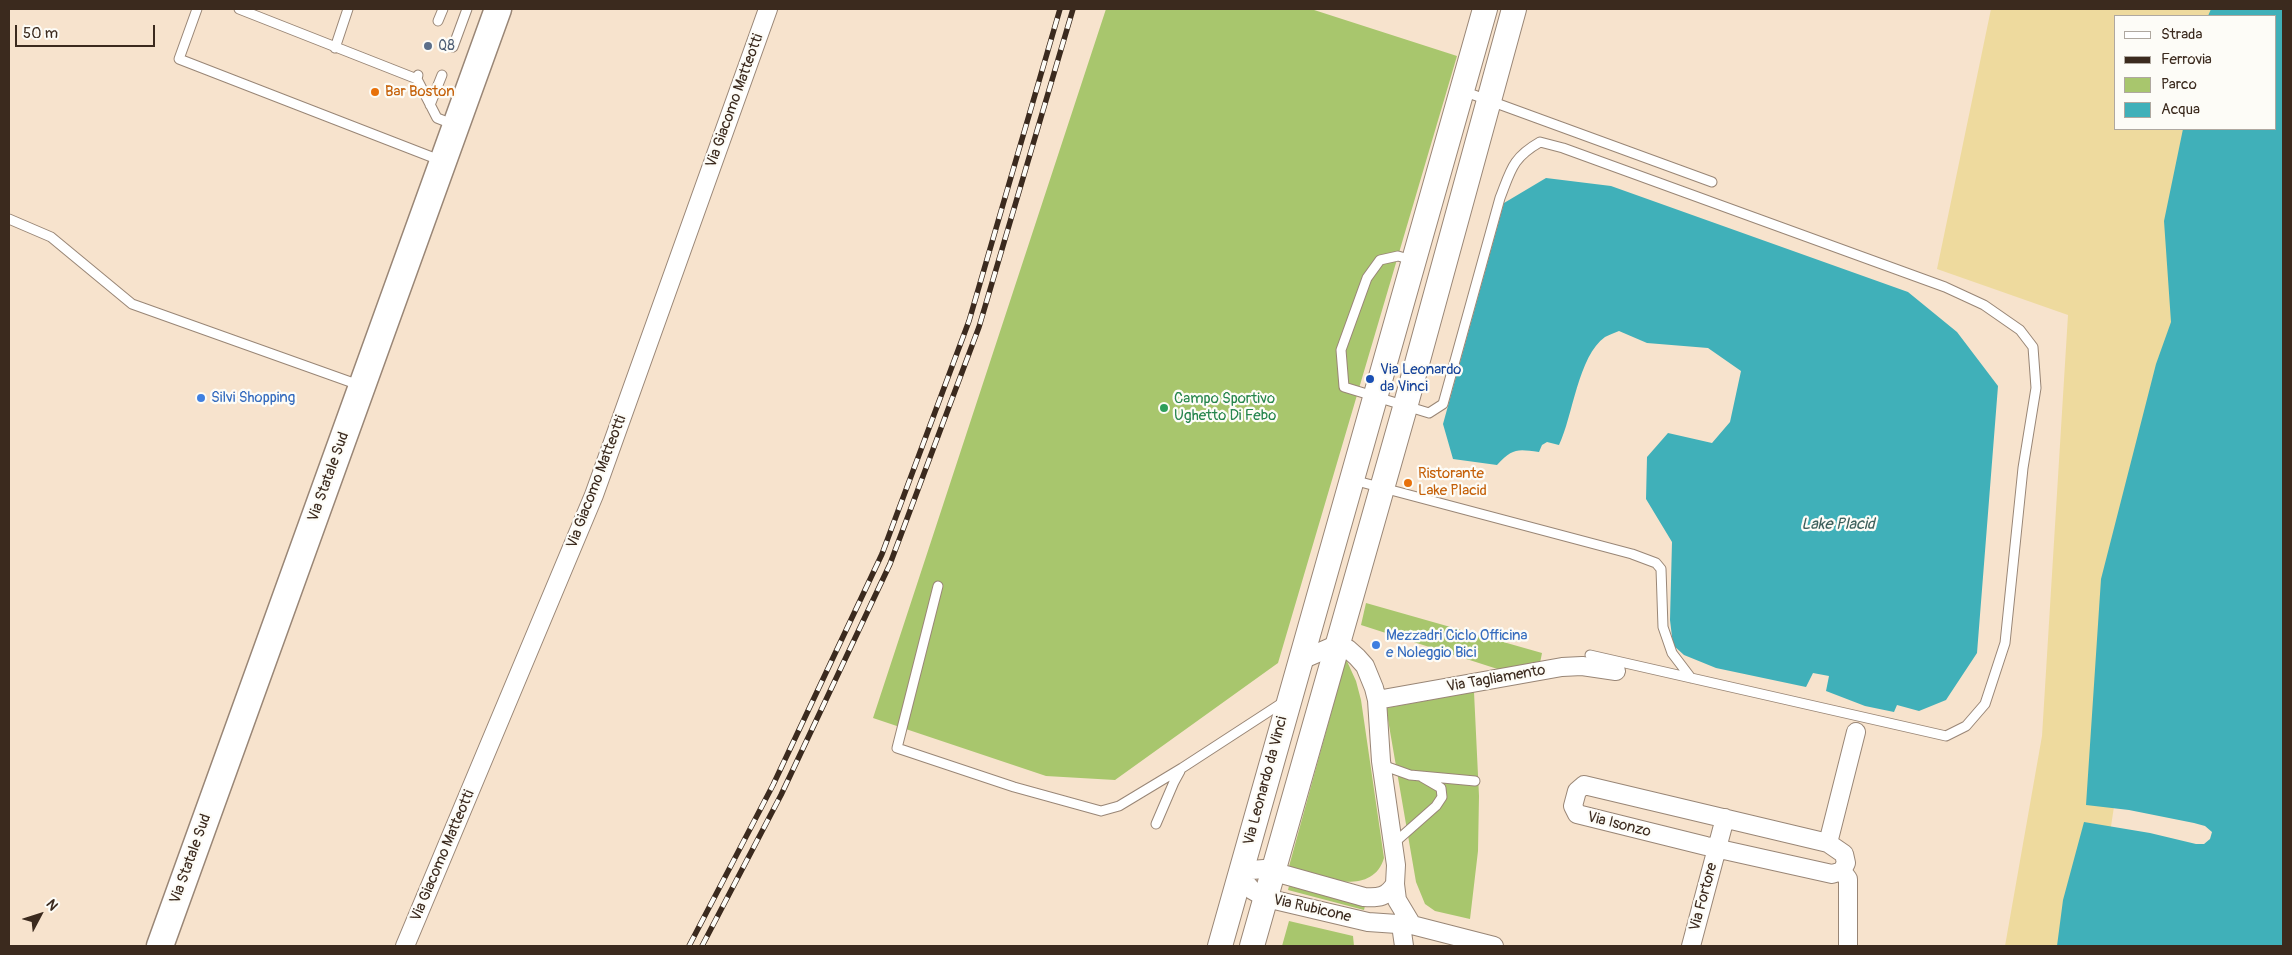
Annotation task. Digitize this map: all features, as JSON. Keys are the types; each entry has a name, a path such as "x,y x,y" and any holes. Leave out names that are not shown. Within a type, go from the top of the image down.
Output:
{"main road":[{"name":"Via Statale Sud","path":"160,946 498,9"}],"street":[{"name":"Via Giacomo Matteotti","path":"405,946 594,495 768,9"},
{"name":"Via Leonardo da Vinci","path":"1220,946 1299,661 1376,398 1460,90 1485,9"},
{"name":"Via Leonardo da Vinci","path":"1252,946 1440,282 1514,9"},
{"path":"1412,266 1440,282"},
{"path":"1299,661 1336,645 1348,649 1365,666 1377,700 1382,765 1396,865 1394,884 1397,900 1407,925 1404,946"},
{"name":"Via Tagliamento","path":"1377,700 1562,667 1582,666 1616,671"},
{"path":"1289,698 1301,694 1311,697 1315,702 1316,716"},
{"path":"1848,946 1848,878 1842,871 1846,863 1844,854 1828,843 1856,732"},
{"name":"Via Isonzo","path":"1828,843 1584,785 1577,791 1573,806 1577,814 1716,849 1832,874 1842,871"},
{"path":"1716,849 1725,818"},
{"name":"Via Fortore","path":"1691,946 1716,849"},
{"name":"Via Rubicone","path":"1407,925 1364,897 1274,871 1256,869 1240,876 1252,890 1266,898 1368,922 1407,925 1494,946"},
{"name":"Via Rubicone","path":"1364,897 1383,896 1390,892 1394,884"}],"lane":[{"path":"198,9 179,59 442,161"},
{"path":"239,9 335,48 418,77 437,118 455,125"},
{"path":"335,48 348,9"},
{"path":"438,21 443,9"},
{"path":"453,47 468,9"},
{"path":"430,105 442,75"},
{"path":"1460,90 1712,182"},
{"path":"1412,266 1398,256 1380,260 1367,278 1341,350 1344,388 1429,413 1443,404 1500,198 1512,166 1524,152 1540,142 1563,148 1945,287 1984,305 2020,330 2032,347 2036,388 2023,468 2005,644 1986,704 1966,726 1946,736 1590,655"},
{"path":"9,219 52,237 132,304 362,386"},
{"path":"1352,480 1632,554 1656,563 1661,569 1664,627 1672,653 1691,678"},
{"path":"938,586 897,748 988,778 1101,811 1119,806 1182,768 1289,698"},
{"path":"1382,765 1422,777 1440,788 1442,797 1436,806 1393,844"},
{"path":"1156,824 1182,768"},
{"path":"1422,777 1475,781"}],"green space":[{"name":"Campo Sportivo Ughetto Di Febo","path":"1106,9 1311,9 1457,56 1278,663 1115,780 1046,776 873,718"},
{"path":"1366,603 1542,653 1539,668 1513,674 1361,625"},
{"path":"1346,659 1356,681 1361,700 1384,858 1378,871 1368,878 1342,882 1288,870"},
{"path":"1474,692 1479,796 1478,851 1470,919 1435,911 1425,904 1416,882 1386,708"},
{"path":"1289,886 1365,906 1364,910 1288,890"},
{"path":"1289,921 1353,936 1354,946 1282,946"}],"sand":[{"path":"1991,9 2234,9 2233,15 2114,15 2114,130 2216,130 2093,946 2005,946 2042,736 2068,315 1937,269"}],"water":[{"path":"2211,9 2283,9 2283,946 2057,946 2063,900 2084,822 2150,833 2196,844 2204,844 2210,839 2212,832 2205,826 2194,823 2129,810 2086,805 2101,579 2156,364 2171,322 2164,221 2183,130 2277,130 2277,15 2208,15"},
{"name":"Lake Placid","path":"1546,178 1611,186 1908,292 1957,332 1998,386 1977,653 1946,700 1919,711 1897,705 1894,712 1865,706 1826,691 1829,676 1813,673 1806,687 1716,668 1684,655 1673,645 1670,620 1672,542 1646,499 1647,457 1668,433 1712,443 1730,422 1741,371 1708,348 1647,343 1619,331 1605,337 1588,358 1582,372 1559,445 1547,442 1542,445 1539,452 1516,451 1507,455 1497,465 1453,459 1443,424 1504,203"}],"railway":[{"path":"689,946 773,785 882,554 969,321 1060,9"},
{"path":"702,946 781,795 890,564 979,327 1073,9"}],"place":[{"name":"Q8","path":"428,46"},
{"name":"Bar Boston","path":"375,92"},
{"name":"Via Leonardo da Vinci","path":"1370,379"},
{"name":"Silvi Shopping","path":"201,398"},
{"name":"Campo Sportivo Ughetto Di Febo","path":"1164,408"},
{"name":"Ristorante Lake Placid","path":"1408,483"},
{"name":"Mezzadri Ciclo Officina e Noleggio Bici","path":"1376,645"}]}
